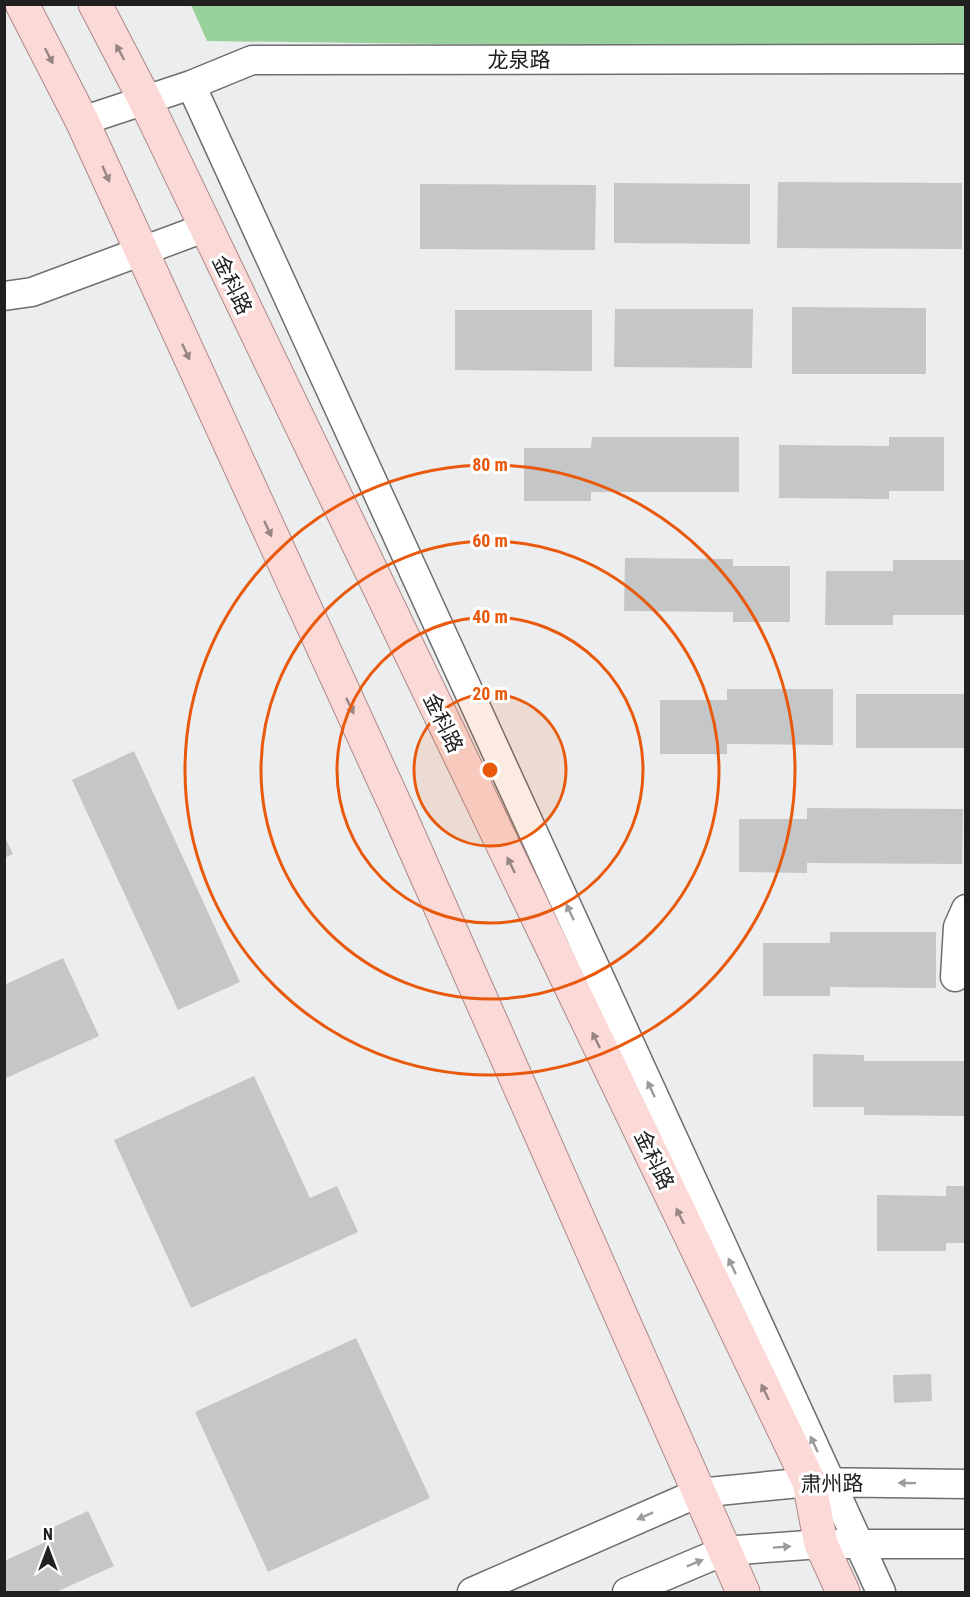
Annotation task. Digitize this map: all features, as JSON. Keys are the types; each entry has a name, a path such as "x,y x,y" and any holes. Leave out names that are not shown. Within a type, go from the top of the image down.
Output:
{"main road":[{"path":"22,4 82,121 140,252 398,811 743,1593"},
{"name":"金科路","path":"95,4 145,100 204,228 820,1482 821,1544 843,1593"}],"street":[{"name":"龙泉路","path":"82,121 191,85 252,60 966,59"},
{"path":"191,85 820,1482 859,1544 881,1593"},
{"path":"4,296 32,292 204,228"},
{"path":"955,976 958,927 966,909"},
{"name":"肃州路","path":"472,1593 698,1493 820,1482 966,1484"},
{"path":"627,1593 724,1551 821,1544 966,1544"}],"green space":[{"path":"191,5 965,5 965,51 207,41"}],"building":[{"path":"778,182 962,183 962,249 777,248"},
{"path":"614,183 750,184 750,244 614,243"},
{"path":"420,184 596,185 595,250 420,249"},
{"path":"792,307 926,308 926,374 792,374"},
{"path":"615,309 753,309 752,368 614,367"},
{"path":"455,310 592,310 592,371 455,370"},
{"path":"592,437 739,437 739,492 591,492 591,501 524,501 524,448 591,448"},
{"path":"889,437 944,437 944,491 889,491 889,499 779,498 779,445 889,446"},
{"path":"625,558 733,559 733,566 790,566 790,622 733,622 733,612 624,611"},
{"path":"893,560 966,560 966,615 893,615 893,625 825,625 826,571 893,571"},
{"path":"727,689 833,689 833,745 727,744 727,754 660,754 660,700 727,700"},
{"path":"856,694 965,694 966,748 856,748"},
{"path":"134,751 240,982 178,1010 72,780"},
{"path":"807,808 963,809 962,864 807,863 807,873 739,872 739,819 807,819"},
{"path":"4,835 13,854 4,858"},
{"path":"830,932 936,932 936,988 830,987 830,996 763,996 763,943 830,943"},
{"path":"63,958 99,1036 4,1079 4,985"},
{"path":"813,1054 864,1055 864,1061 966,1061 966,1116 864,1115 864,1107 813,1107"},
{"path":"254,1076 310,1198 337,1186 358,1232 191,1308 114,1140"},
{"path":"946,1186 966,1186 966,1243 946,1243 946,1251 877,1251 877,1195 946,1196"},
{"path":"356,1338 430,1498 268,1572 195,1412"},
{"path":"931,1374 932,1401 894,1403 893,1375"},
{"path":"88,1511 114,1566 56,1592 4,1592 4,1561 50,1540 45,1531"}]}
